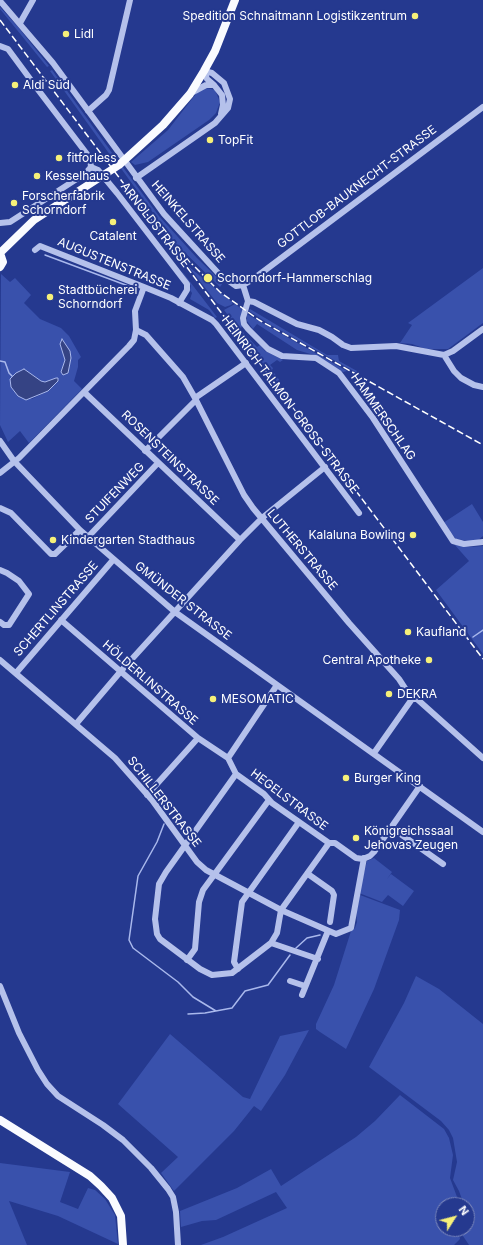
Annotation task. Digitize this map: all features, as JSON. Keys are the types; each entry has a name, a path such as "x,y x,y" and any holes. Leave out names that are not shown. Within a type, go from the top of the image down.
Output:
{"main road":[{"path":"0,267 3,262 0,253 34,220 119,165 146,142 178,108 190,94 215,51 234,0"},
{"path":"178,108 212,50 234,0"},
{"path":"0,1120 90,1176 101,1186 112,1198 121,1216 123,1245"}],"street":[{"path":"20,23 33,0"},
{"path":"88,111 106,95 109,90 130,0"},
{"name":"HEINKELSTRASSE","path":"0,1 53,63 136,178 164,214 219,274 232,284 243,285"},
{"path":"0,46 8,49 90,158 90,167 86,172 10,222 0,223"},
{"path":"204,72 207,79 222,95 223,105 220,117"},
{"path":"136,178 214,123 228,108 230,99 228,91 218,77 212,73 204,72"},
{"path":"190,94 203,86 214,85"},
{"name":"GOTTLOB-BAUKNECHT-STRASSE","path":"243,285 483,107"},
{"name":"ARNOLDSTRASSE","path":"90,167 98,170 117,192 187,284 187,290 180,303"},
{"name":"AUGUSTENSTRASSE","path":"38,248 144,287 180,303"},
{"path":"243,285 248,301 254,302 297,324 319,330 347,346 396,346 444,355 454,351 483,329"},
{"path":"0,473 84,392 134,340 136,330 135,311 144,287"},
{"name":"HAMMERSCHLAG","path":"248,301 243,318 244,324 268,349 282,356 316,358 339,373 373,418 453,541 464,544 483,542"},
{"name":"HEINRICH-TALMON-GROSS-STRASSE","path":"180,303 216,324 359,513"},
{"name":"LUTHERSTRASSE","path":"136,330 146,335 183,377 196,399 244,495 262,518 349,624 399,679 412,698 417,699 483,758"},
{"path":"444,355 454,371 462,378 474,385 483,387"},
{"name":"STUIFENWEG","path":"145,451 196,399 246,363"},
{"name":"ROSENSTEINSTRASSE","path":"84,392 240,540"},
{"name":"GMÜNDER STRASSE","path":"0,441 14,461 80,530 175,612 483,832"},
{"name":"STUIFENWEG","path":"88,537 158,463"},
{"path":"76,724 240,540 262,518 325,467"},
{"path":"0,508 11,513 51,554 55,554 80,530"},
{"name":"SCHERTLINSTRASSE","path":"16,673 113,560"},
{"path":"0,570 8,573 19,582 29,594 9,625 4,625 0,622"},
{"name":"HÖLDERLINSTRASSE","path":"61,620 198,738 228,758"},
{"name":"SCHILLERSTRASSE","path":"0,660 115,758 147,795 202,867 214,875 281,910 328,931"},
{"path":"228,758 277,685"},
{"path":"374,753 412,698"},
{"path":"147,795 198,738"},
{"name":"HEGELSTRASSE","path":"228,758 236,774 264,794 269,800 298,822 329,843 335,843 356,858 364,858"},
{"path":"236,774 159,884 155,928 160,939 187,960 212,975 226,974 238,969 271,943 277,933 281,910 329,843"},
{"path":"302,995 318,960 328,931 336,934 351,928 364,858 374,852 420,786"},
{"path":"187,960 195,949 201,896 214,875 269,800"},
{"path":"238,969 234,962 240,910 247,892 298,822"},
{"path":"392,828 443,864"},
{"path":"308,874 332,891 334,895 330,922"},
{"path":"271,943 318,960"},
{"path":"290,981 305,986"},
{"path":"0,986 19,1033 47,1084 58,1096 103,1125 123,1140 151,1168 168,1189 173,1197 176,1212 178,1245"}],"shaded area":[{"path":"0,7 49,66 47,67 0,9"},
{"path":"52,70 115,157 113,159 50,71"},
{"path":"206,88 215,90 220,102 216,113 209,120 148,162 135,165 131,162 168,130 195,95 200,90"},
{"path":"122,166 159,216 197,258 223,283 220,287 175,243 120,167"},
{"path":"188,266 233,303 225,307 217,303"},
{"path":"483,268 483,323 448,349 426,349 412,344 400,343 412,325 408,323"},
{"path":"181,270 217,317 215,318 209,310 190,299 192,293 190,290 191,286"},
{"path":"1,274 10,282 15,278 31,295 24,303 40,319 61,328 69,336 81,357 78,360 78,367 74,381 82,389 29,443 20,431 8,442 0,425","holes":["24,369 41,381 45,382 56,378 48,391 32,399 11,387 10,379"]},
{"path":"235,304 243,310 241,318 242,327 239,329 224,310"},
{"path":"250,309 327,355 338,355 339,361 357,371 357,373 269,324 249,311"},
{"path":"247,314 347,371 343,372 317,356 297,350 257,324 253,329 247,321"},
{"path":"238,331 243,332 257,347 260,345 265,351 283,360 280,362 277,360 270,365 280,381 278,383"},
{"path":"62,339 70,351 71,358 68,373 63,375 61,372 65,360 60,344"},
{"path":"24,369 41,381 45,382 58,378 58,381 48,391 26,400 18,396 11,387 10,379 16,373"},
{"path":"472,504 483,522 483,536 476,542 456,539 443,523"},
{"path":"454,544 470,547 483,546 483,654 436,590 469,561"},
{"path":"374,858 392,872 387,879 391,874 414,891 403,906 388,895 382,902 359,893 367,861"},
{"path":"360,895 400,910 399,920 374,989 346,1049 316,1029 316,1024 334,985 351,931 355,928 357,922 356,912"},
{"path":"416,976 439,989 483,1024 483,1245 469,1245 464,1237 475,1237 475,1197 461,1197 453,1180 457,1162 453,1138 449,1130 441,1121 369,1067 404,1003"},
{"path":"309,1030 285,1075 261,1111 254,1106 234,1131 174,1191 161,1173 178,1157 118,1104 170,1034 243,1097 250,1099 280,1036"},
{"path":"400,1095 444,1129 449,1138 453,1155 450,1178 457,1197 435,1197 435,1237 460,1237 460,1239 454,1245 201,1245 223,1237 287,1208 276,1192 216,1220 202,1221 181,1227 180,1211 237,1188 271,1169 281,1186 356,1137 375,1121"},
{"path":"0,1163 70,1172 60,1202 78,1209 88,1188 95,1190 105,1199 115,1215 118,1244 58,1216 9,1201 27,1245 0,1245"}],"waterway":[{"path":"45,255 131,287"},
{"path":"0,361 5,362 9,373 12,376"},
{"path":"473,637 483,630"},
{"path":"164,824 157,842 138,876 129,940 133,948 178,982 193,997 216,1011"},
{"path":"296,948 307,938 320,935"},
{"path":"188,1014 205,1013 232,1008 245,991 268,985 290,955"}],"railway":[{"path":"0,20 483,659"},
{"path":"188,260 220,292 259,320 483,445"}],"place":[{"name":"Spedition Schnaitmann Logistikzentrum","path":"415,16"},
{"name":"Lidl","path":"66,34"},
{"name":"Aldi Süd","path":"15,85"},
{"name":"TopFit","path":"210,140"},
{"name":"fitforless","path":"59,158"},
{"name":"Kesselhaus","path":"37,176"},
{"name":"Forscherfabrik Schorndorf","path":"14,203"},
{"name":"Catalent","path":"113,222"},
{"name":"Schorndorf-Hammerschlag","path":"208,278"},
{"name":"Stadtbücherei Schorndorf","path":"50,297"},
{"name":"Kalaluna Bowling","path":"413,535"},
{"name":"Kindergarten Stadthaus","path":"53,540"},
{"name":"Kaufland","path":"408,632"},
{"name":"Central Apotheke","path":"429,660"},
{"name":"DEKRA","path":"389,694"},
{"name":"MESOMATIC","path":"213,699"},
{"name":"Burger King","path":"346,778"},
{"name":"Königreichssaal Jehovas Zeugen","path":"356,838"}]}
